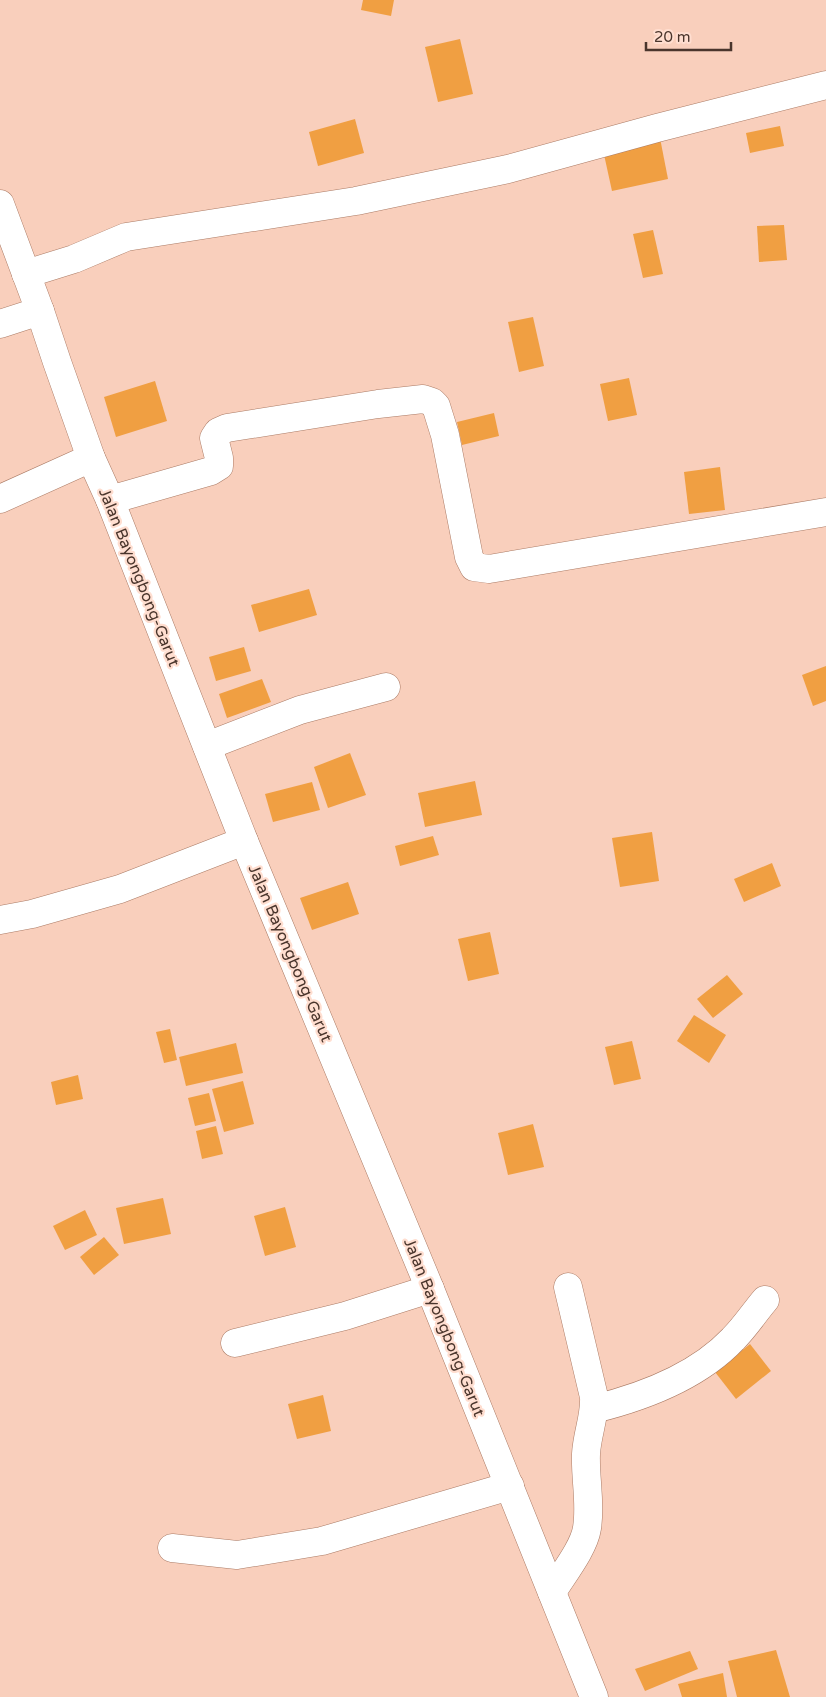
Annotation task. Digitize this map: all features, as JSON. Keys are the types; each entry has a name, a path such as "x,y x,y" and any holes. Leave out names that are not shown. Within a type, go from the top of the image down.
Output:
{"street":[{"path":"26,274 74,259 126,237 356,201 508,169 656,128 826,86"},
{"name":"Jalan Bayongbong-Garut","path":"0,204 92,458 244,840 430,1289 594,1697"},
{"path":"0,324 40,311"},
{"path":"110,500 211,471 219,466 214,438 218,432 227,428 378,404 423,399 432,402 436,406 445,435 469,557 474,567 489,569 826,512"},
{"path":"0,499 92,458"},
{"path":"207,746 300,710 386,687"},
{"path":"0,920 32,914 120,889 244,840"},
{"path":"552,1592 587,1530 586,1454 594,1409 594,1397 568,1287"},
{"path":"235,1343 345,1316 430,1289"},
{"path":"594,1409 639,1396 670,1383 696,1368 733,1339 765,1300"},
{"path":"172,1548 237,1555 322,1541 510,1486"}],"building":[{"path":"363,0 394,0 391,16 361,10"},
{"path":"460,39 473,94 438,102 425,47"},
{"path":"355,119 364,153 318,166 309,132"},
{"path":"780,126 784,146 750,153 746,133"},
{"path":"660,138 668,179 612,191 603,150"},
{"path":"784,225 787,260 759,262 757,226"},
{"path":"653,230 663,274 643,278 633,234"},
{"path":"533,317 544,366 519,372 508,322"},
{"path":"629,378 637,415 608,421 600,384"},
{"path":"155,381 167,421 116,437 104,397"},
{"path":"494,413 499,436 462,445 457,422"},
{"path":"720,467 725,510 689,514 684,472"},
{"path":"309,589 317,615 259,632 251,605"},
{"path":"244,647 251,671 216,681 209,657"},
{"path":"826,666 826,701 813,706 802,675"},
{"path":"262,679 271,702 227,718 219,694"},
{"path":"350,753 366,795 328,808 314,767"},
{"path":"475,781 482,815 425,827 418,793"},
{"path":"312,782 320,810 273,822 265,794"},
{"path":"652,832 659,881 620,887 612,838"},
{"path":"433,836 439,855 400,866 395,846"},
{"path":"772,863 781,886 744,902 734,879"},
{"path":"348,882 359,914 312,930 300,898"},
{"path":"490,932 499,974 468,981 458,939"},
{"path":"727,975 743,994 713,1018 697,999"},
{"path":"694,1015 726,1035 709,1063 677,1041"},
{"path":"170,1029 177,1060 164,1063 156,1032"},
{"path":"632,1041 641,1079 614,1085 605,1047"},
{"path":"236,1043 243,1073 186,1086 179,1057"},
{"path":"78,1075 83,1099 56,1105 51,1082"},
{"path":"243,1081 254,1124 224,1132 212,1089"},
{"path":"209,1093 216,1121 195,1126 188,1098"},
{"path":"533,1124 544,1167 508,1175 498,1133"},
{"path":"216,1126 223,1154 202,1159 196,1131"},
{"path":"163,1198 171,1234 124,1244 116,1208"},
{"path":"285,1207 296,1247 265,1256 254,1216"},
{"path":"85,1210 97,1235 65,1250 53,1226"},
{"path":"104,1237 119,1255 94,1275 80,1257"},
{"path":"750,1344 771,1371 736,1399 715,1372"},
{"path":"323,1395 331,1431 297,1439 288,1404"},
{"path":"776,1650 790,1697 737,1697 728,1661"},
{"path":"690,1651 698,1669 645,1691 635,1669"},
{"path":"723,1673 727,1697 682,1697 678,1684"}]}
